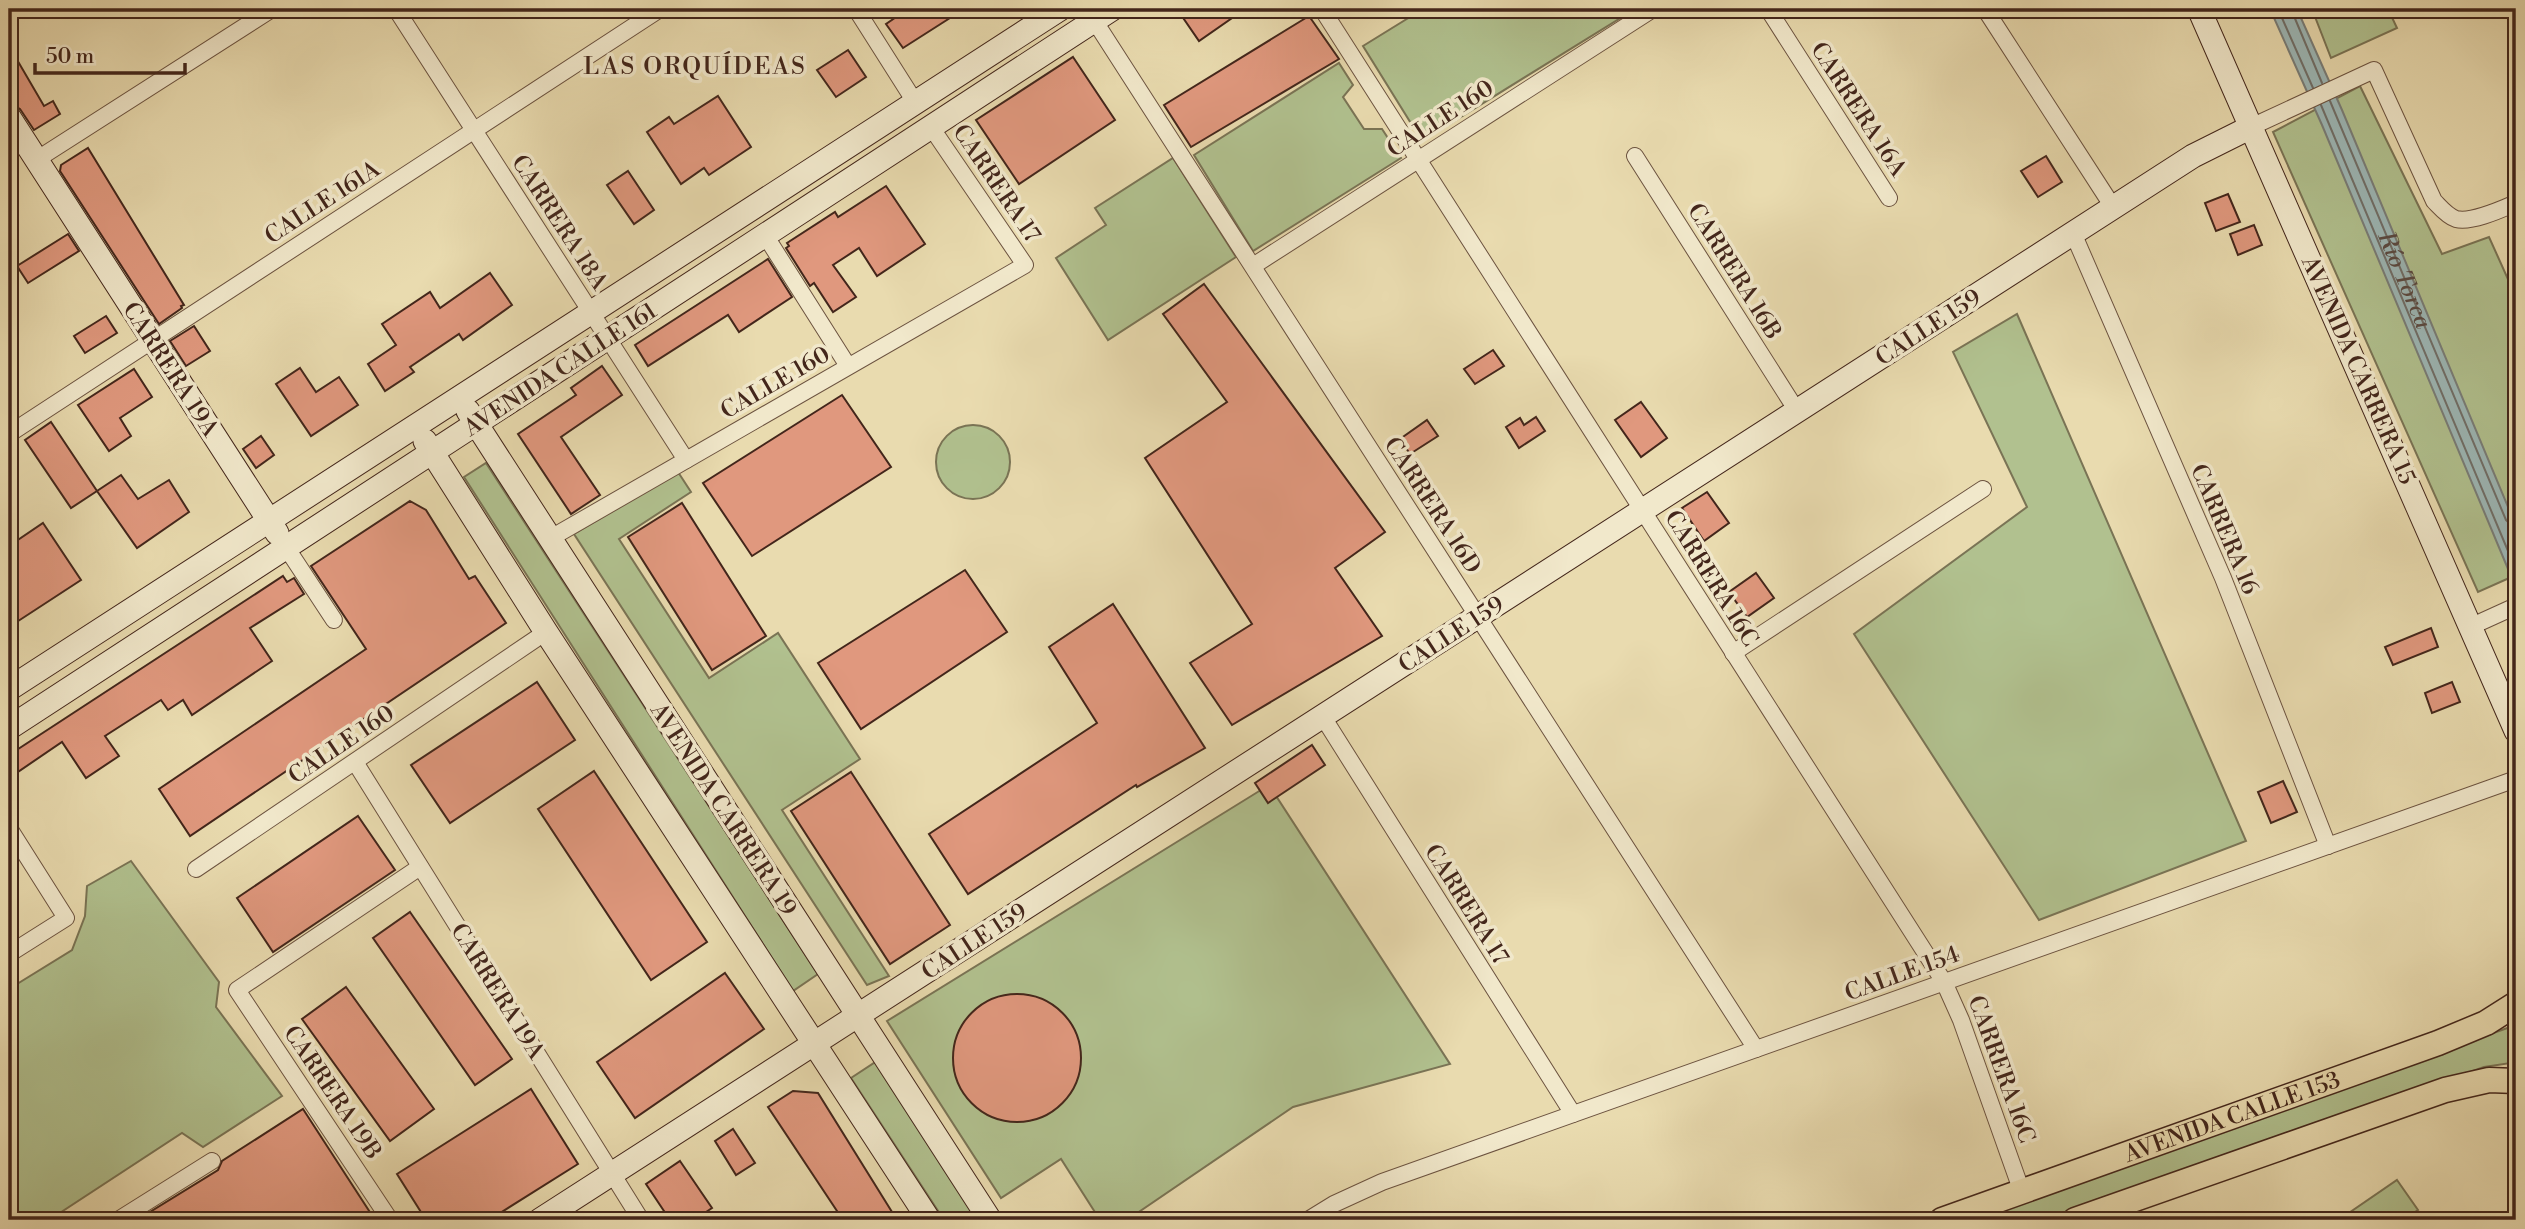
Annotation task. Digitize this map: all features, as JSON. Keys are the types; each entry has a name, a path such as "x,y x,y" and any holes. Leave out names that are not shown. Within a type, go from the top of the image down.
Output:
{"main road":[{"name":"AVENIDA CALLE 161","path":"9,689 1060,9"},
{"name":"AVENIDA CARRERA 15","path":"2199,9 2259,123 2516,731"},
{"name":"AVENIDA CALLE 161","path":"9,728 1103,14"},
{"name":"CARRERA 19A","path":"9,117 286,547"},
{"name":"CALLE 159","path":"540,1220 2193,156 2259,123"},
{"name":"AVENIDA CARRERA 19","path":"458,396 990,1220"},
{"path":"415,425 546,632 929,1220"},
{"name":"AVENIDA CALLE 153","path":"1942,1220 2438,1043 2486,1023 2516,1004"},
{"name":"AVENIDA CALLE 153","path":"2075,1220 2443,1091 2489,1080 2516,1081"}],"street":[{"path":"36,160 272,9"},
{"name":"CARRERA 18A","path":"396,9 687,460"},
{"name":"CALLE 161A","path":"9,434 660,9"},
{"path":"856,9 915,102"},
{"name":"CARRERA 16C","path":"1322,9 1944,982 1962,1020 2022,1192"},
{"name":"CALLE 160","path":"1252,266 1653,9"},
{"name":"CARRERA 16A","path":"1768,9 1889,198"},
{"path":"1985,9 2113,208"},
{"name":"CARRERA 16D","path":"1103,14 1252,266 1756,1049"},
{"name":"CALLE 159","path":"2259,123 2374,70 2434,201 2445,212 2458,219 2489,215 2516,203"},
{"name":"CARRERA 17","path":"931,127 1025,265"},
{"name":"CARRERA 16B","path":"1635,156 1797,411"},
{"name":"CARRERA 16","path":"2073,233 2223,578 2328,846"},
{"path":"765,235 848,366"},
{"name":"CALLE 160","path":"548,539 1025,265"},
{"path":"1733,653 1983,489"},
{"name":"CARRERA 19A","path":"286,547 334,620"},
{"path":"2472,626 2516,606"},
{"name":"CALLE 160","path":"196,869 546,632"},
{"name":"CARRERA 17","path":"1323,717 1573,1114"},
{"name":"CARRERA 19A","path":"355,762 641,1220"},
{"name":"CALLE 154","path":"1308,1220 1334,1204 1382,1182 2516,779"},
{"path":"9,828 66,918 9,954"},
{"name":"CARRERA 19B","path":"390,1220 237,989 420,867"},
{"path":"118,1220 212,1160"}],"green space":[{"path":"1423,9 1511,9 1515,14 1524,9 1635,9 1422,141 1363,46"},
{"path":"2312,9 2388,9 2397,28 2331,58"},
{"path":"1339,63 1353,85 1343,97 1364,129 1382,129 1401,158 1253,251 1194,155"},
{"path":"2360,86 2442,254 2489,237 2516,297 2516,575 2478,592 2273,132"},
{"path":"1173,158 1236,257 1108,340 1056,258 1106,225 1095,208"},
{"path":"2017,314 2246,841 2039,920 1854,634 2027,507 1953,352"},
{"path":"973,425 994,431 1004,441 1010,462 1004,483 994,493 973,499 952,493 942,483 936,462 942,441 952,431"},
{"path":"486,463 818,974 793,991 464,477"},
{"path":"678,472 691,492 619,539 709,678 778,633 860,759 782,810 889,976 867,985 574,534"},
{"path":"1269,785 1450,1064 1293,1107 1127,1220 1100,1220 1061,1159 1001,1198 887,1021"},
{"path":"131,861 219,982 216,1007 282,1096 203,1147 182,1133 49,1220 9,1220 9,989 72,950 85,916 87,886"},
{"path":"2513,1026 2511,1063 2484,1067 2055,1220 1969,1220"},
{"path":"877,1061 980,1220 944,1220 851,1078"},
{"path":"2397,1180 2418,1210 2403,1220 2345,1220 2343,1217"}],"water":[{"name":"Río Torca","path":"2270,9 2297,9 2342,110 2516,526 2516,588 2322,125"}],"building":[{"path":"908,9 964,9 903,48 886,24"},
{"path":"1177,9 1245,9 1199,41"},
{"path":"1309,16 1339,59 1191,147 1164,105"},
{"path":"9,46 44,106 53,101 60,114 34,130 20,109 9,103"},
{"path":"848,50 866,77 836,97 817,70"},
{"path":"1073,57 1115,120 1019,184 976,120"},
{"path":"718,96 751,147 709,175 704,168 681,184 647,132 669,117 674,124"},
{"path":"88,148 184,305 159,324 60,171 61,165"},
{"path":"2046,156 2062,182 2038,197 2021,171"},
{"path":"628,171 654,210 634,224 607,185"},
{"path":"886,186 925,244 877,276 859,248 833,265 856,297 833,312 814,283 810,286 786,248 789,246 787,243 835,212 838,217"},
{"path":"2228,194 2240,222 2216,231 2205,203"},
{"path":"2254,225 2262,245 2238,255 2230,234"},
{"path":"68,234 79,251 28,283 17,266"},
{"path":"768,259 792,297 739,332 728,315 648,366 635,345"},
{"path":"490,273 512,305 463,340 459,334 410,367 414,372 385,391 368,364 396,345 382,324 430,292 440,308"},
{"path":"1204,284 1385,532 1335,568 1382,636 1232,725 1190,663 1252,624 1145,458 1227,402 1163,314"},
{"path":"106,316 117,333 85,353 74,336"},
{"path":"194,326 210,351 186,366 170,341"},
{"path":"1493,350 1504,366 1475,384 1464,369"},
{"path":"602,366 622,395 561,437 600,495 571,514 518,434 576,395 571,388"},
{"path":"300,368 316,392 339,377 358,405 311,436 276,384"},
{"path":"134,369 152,397 120,418 131,436 109,451 78,405"},
{"path":"842,395 891,467 752,556 703,483"},
{"path":"1641,402 1667,438 1641,457 1615,420"},
{"path":"1536,417 1545,431 1519,448 1506,427 1520,418 1524,425"},
{"path":"1427,420 1438,436 1410,454 1400,439"},
{"path":"51,422 97,491 71,508 25,440"},
{"path":"261,436 274,455 256,468 243,449"},
{"path":"121,475 138,499 169,480 189,512 137,548 97,491"},
{"path":"1707,492 1729,523 1704,541 1682,508"},
{"path":"410,501 426,510 469,579 475,576 506,623 190,836 159,789 366,649 311,566"},
{"path":"682,503 766,636 712,670 628,537"},
{"path":"43,523 81,580 9,627 9,546"},
{"path":"965,570 1007,632 861,729 818,663"},
{"path":"1756,573 1774,598 1747,617 1729,592"},
{"path":"283,576 287,582 294,578 304,594 250,628 272,661 192,715 183,700 168,710 161,700 105,736 119,756 86,778 62,742 9,778 9,755"},
{"path":"1113,604 1205,748 1137,787 1136,785 968,894 929,834 1097,723 1049,647"},
{"path":"2431,628 2438,647 2393,665 2385,647"},
{"path":"537,682 575,740 450,823 411,765"},
{"path":"2452,682 2460,702 2432,713 2425,693"},
{"path":"1312,745 1325,765 1268,803 1255,783"},
{"path":"594,771 707,942 651,980 538,809"},
{"path":"851,772 950,925 890,964 791,811"},
{"path":"2283,781 2297,812 2271,823 2258,792"},
{"path":"358,816 395,870 273,952 237,898"},
{"path":"410,912 512,1059 475,1085 373,938"},
{"path":"725,973 764,1029 635,1118 597,1062"},
{"path":"346,987 434,1109 390,1141 302,1019"},
{"path":"1017,994 1041,999 1062,1013 1076,1034 1081,1058 1076,1082 1062,1103 1041,1117 1017,1122 993,1117 972,1103 958,1082 953,1058 958,1034 972,1013 993,999"},
{"path":"531,1089 578,1164 489,1220 426,1220 397,1174"},
{"path":"793,1091 818,1093 897,1220 843,1220 768,1107"},
{"path":"303,1109 375,1220 137,1220 218,1170 222,1161"},
{"path":"733,1129 755,1163 736,1175 715,1141"},
{"path":"680,1161 712,1208 694,1220 670,1220 646,1184"}],"district":[{"name":"LAS ORQUÍDEAS","path":"695,66"}]}
